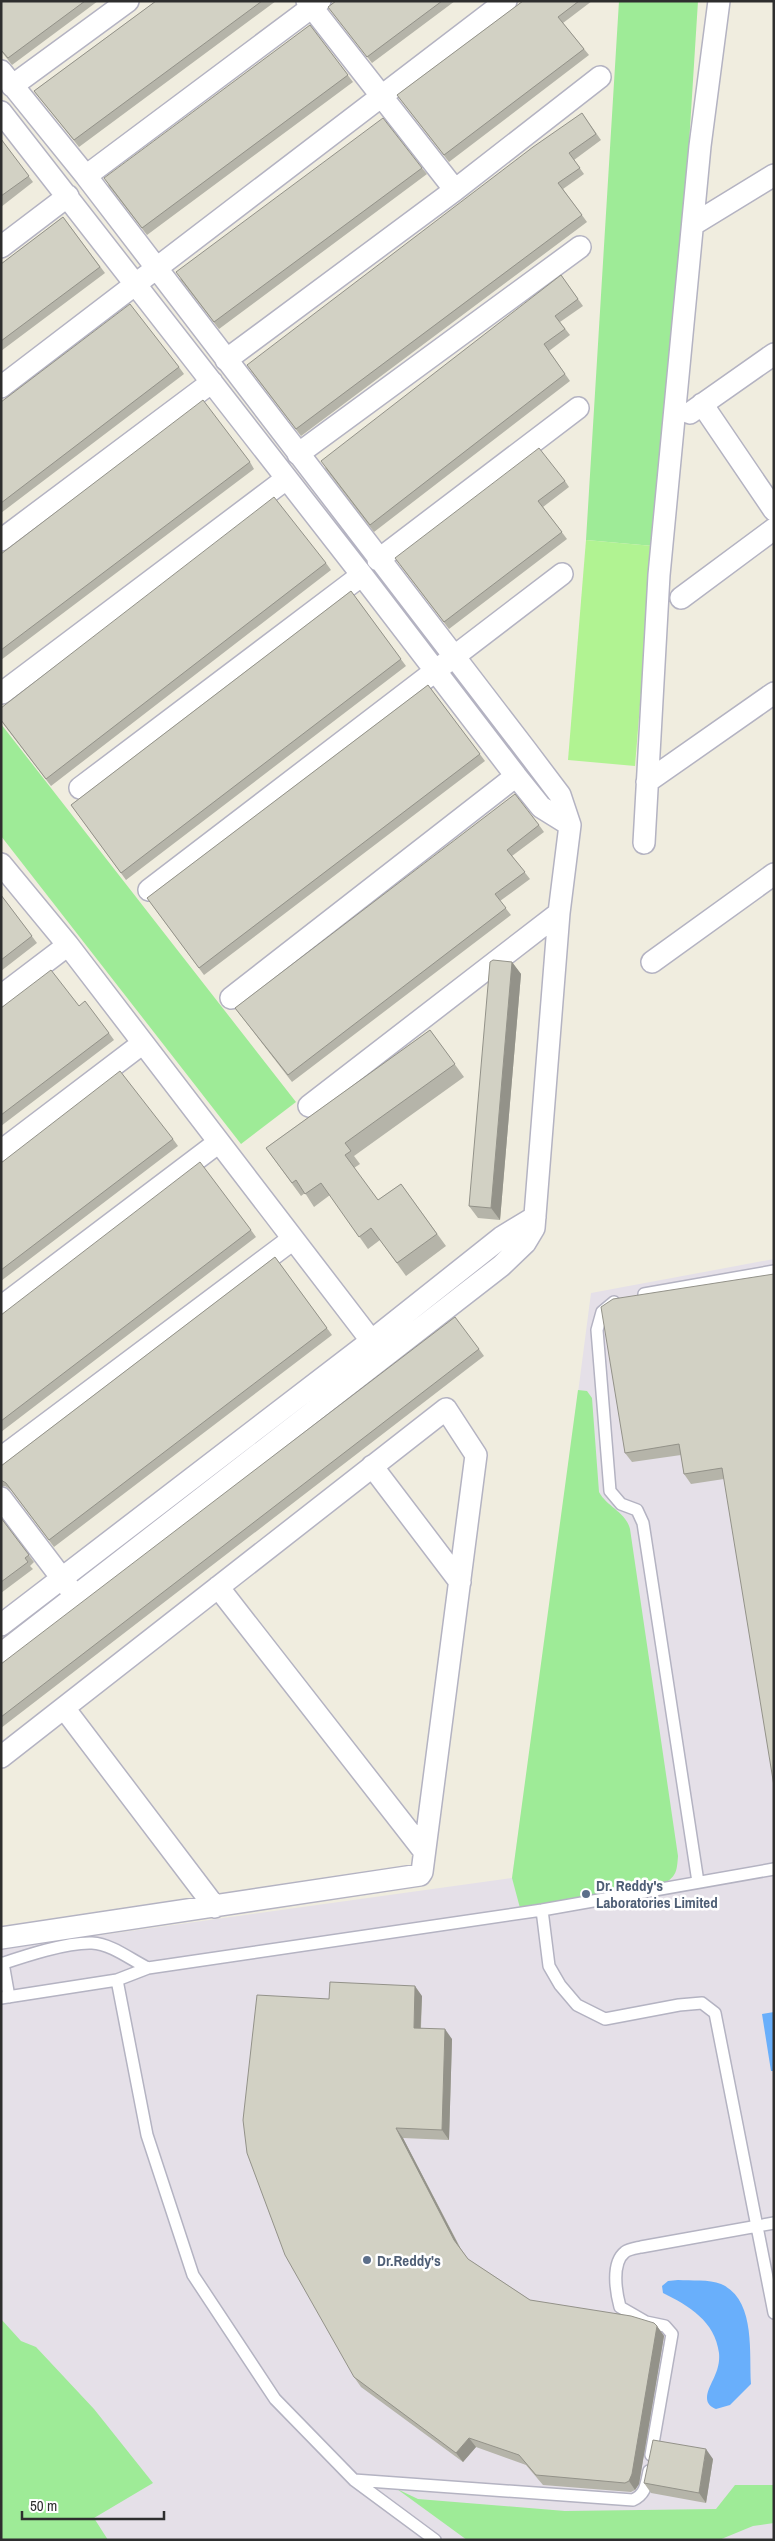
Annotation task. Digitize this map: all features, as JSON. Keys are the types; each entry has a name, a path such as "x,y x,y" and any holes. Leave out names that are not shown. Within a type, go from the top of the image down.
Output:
{"street":[{"path":"1,1654 76,1598 378,1348 502,1237 535,1217 559,913 570,825 560,795 378,560 86,176 7,78 128,1"},
{"path":"1,387 383,97 506,1"},
{"path":"644,843 659,575 700,146 719,1"},
{"path":"86,176 313,3 455,190"},
{"path":"226,360 455,190 600,77"},
{"path":"1,112 516,776 541,807 570,825"},
{"path":"694,224 774,175"},
{"path":"1,247 68,196"},
{"path":"298,454 580,247"},
{"path":"674,424 774,354"},
{"path":"1,540 212,382"},
{"path":"702,404 774,510"},
{"path":"378,560 578,408"},
{"path":"2,693 286,479"},
{"path":"681,598 774,529"},
{"path":"149,890 562,574"},
{"path":"80,788 362,575"},
{"path":"647,782 774,693"},
{"path":"231,998 516,776"},
{"path":"1,864 68,945 378,1348"},
{"path":"652,962 774,874"},
{"path":"308,1106 559,913"},
{"path":"1,996 68,945"},
{"path":"1,1151 143,1043"},
{"path":"1,1308 219,1142"},
{"path":"1,1458 293,1239"},
{"path":"1,1625 61,1578 378,1348"},
{"path":"1,1757 446,1409 476,1455 422,1872 417,1877 1,1938"},
{"path":"372,1466 460,1582"},
{"path":"1,1498 76,1598"},
{"path":"218,1587 424,1851"},
{"path":"64,1708 215,1907"}],"lane":[{"path":"698,1882 643,1523 637,1510 621,1504 610,1490 597,1330 602,1312 626,1298 774,1271"},
{"path":"148,1968 109,1947 92,1943 54,1949 2,1964 5,1998 117,1980 148,1968 542,1910 774,1869"},
{"path":"542,1910 549,1966 560,1985 577,2005 605,2019 679,2005 702,2003 715,2012 720,2029 774,2313"},
{"path":"117,1980 147,2135 193,2275 275,2400 354,2480 435,2540"},
{"path":"354,2480 633,2500 641,2496 646,2486 672,2334 665,2326 646,2322 620,2307 615,2291 619,2259 626,2251 634,2249 774,2223"}],"shaded area":[{"name":"Dr. Reddy's Laboratories Limited","path":"774,1259 774,2540 1,2540 1,1949 512,1878 545,1646 591,1293"}],"green space":[{"path":"619,1 698,1 683,239 653,546 586,540"},
{"path":"586,540 653,546 635,766 568,760"},
{"path":"1,724 296,1102 241,1144 1,836"},
{"path":"578,1390 587,1391 592,1398 599,1492 625,1518 630,1529 678,1856 677,1865 676,1872 672,1878 664,1883 520,1908 512,1878"},
{"path":"1,2319 21,2341 36,2347 94,2409 153,2483 94,2518 108,2540 1,2540"},
{"path":"735,2485 774,2485 774,2523 753,2526 719,2540 467,2540 397,2489 418,2499 565,2511 716,2509"}],"water":[{"path":"774,2012 774,2071 771,2071 762,2014"},
{"path":"668,2281 706,2281 721,2284 732,2291 740,2302 745,2314 750,2343 751,2384 730,2405 716,2409 708,2402 709,2388 718,2367 719,2353 717,2342 706,2323 699,2316 682,2303 663,2293 662,2286"}],"building":[{"path":"1,1 85,1 8,58 1,50"},
{"path":"156,1 262,1 74,140 34,91"},
{"path":"336,1 442,1 367,57 328,7"},
{"path":"523,1 579,1 558,17 584,49 444,155 397,95"},
{"path":"310,25 348,75 142,228 104,178"},
{"path":"582,113 596,134 569,153 580,168 558,183 582,215 296,429 247,365 533,147"},
{"path":"383,118 422,168 214,322 176,272"},
{"path":"1,139 29,176 1,196"},
{"path":"63,217 100,267 1,341 1,264"},
{"path":"561,275 578,299 555,316 565,329 544,344 565,374 370,525 321,461"},
{"path":"130,304 179,367 1,503 1,402"},
{"path":"203,400 250,462 1,650 1,554"},
{"path":"539,448 565,481 538,501 562,532 444,622 395,558"},
{"path":"274,497 326,563 46,779 1,720 1,708"},
{"path":"351,591 401,659 121,873 71,805"},
{"path":"428,685 480,754 199,968 147,898"},
{"path":"515,794 539,825 507,850 525,872 495,894 506,908 288,1075 235,1008"},
{"path":"1,895 32,936 1,960"},
{"path":"493,960 512,962 491,1208 469,1206 490,962"},
{"path":"51,970 79,1006 85,1001 109,1033 1,1115 1,1008"},
{"path":"430,1030 455,1064 345,1143 351,1151 345,1155 378,1200 401,1184 437,1234 397,1263 371,1228 359,1237 321,1183 305,1194 296,1180 292,1183 266,1148"},
{"path":"120,1071 173,1139 1,1270 1,1163"},
{"path":"200,1162 251,1230 1,1421 1,1315"},
{"path":"275,1257 327,1328 49,1540 6,1483 1,1480 1,1466"},
{"path":"774,1274 774,1786 722,1468 684,1474 679,1444 625,1453 601,1307 613,1299"},
{"path":"455,1317 479,1349 1,1717 1,1664"},
{"path":"1,1518 29,1555 25,1558 28,1562 1,1582"},
{"path":"330,1982 415,1986 414,2028 445,2029 442,2130 396,2128 454,2240 468,2259 530,2300 631,2316 654,2323 657,2326 632,2474 629,2481 625,2483 536,2475 519,2455 469,2438 456,2453 354,2377 285,2255 247,2153 243,2120 257,1995 329,1999"},
{"path":"653,2440 706,2449 699,2493 644,2483"}],"place":[{"name":"Dr. Reddy's Laboratories Limited","path":"586,1894"},
{"name":"Dr.Reddy's","path":"367,2260"}]}
